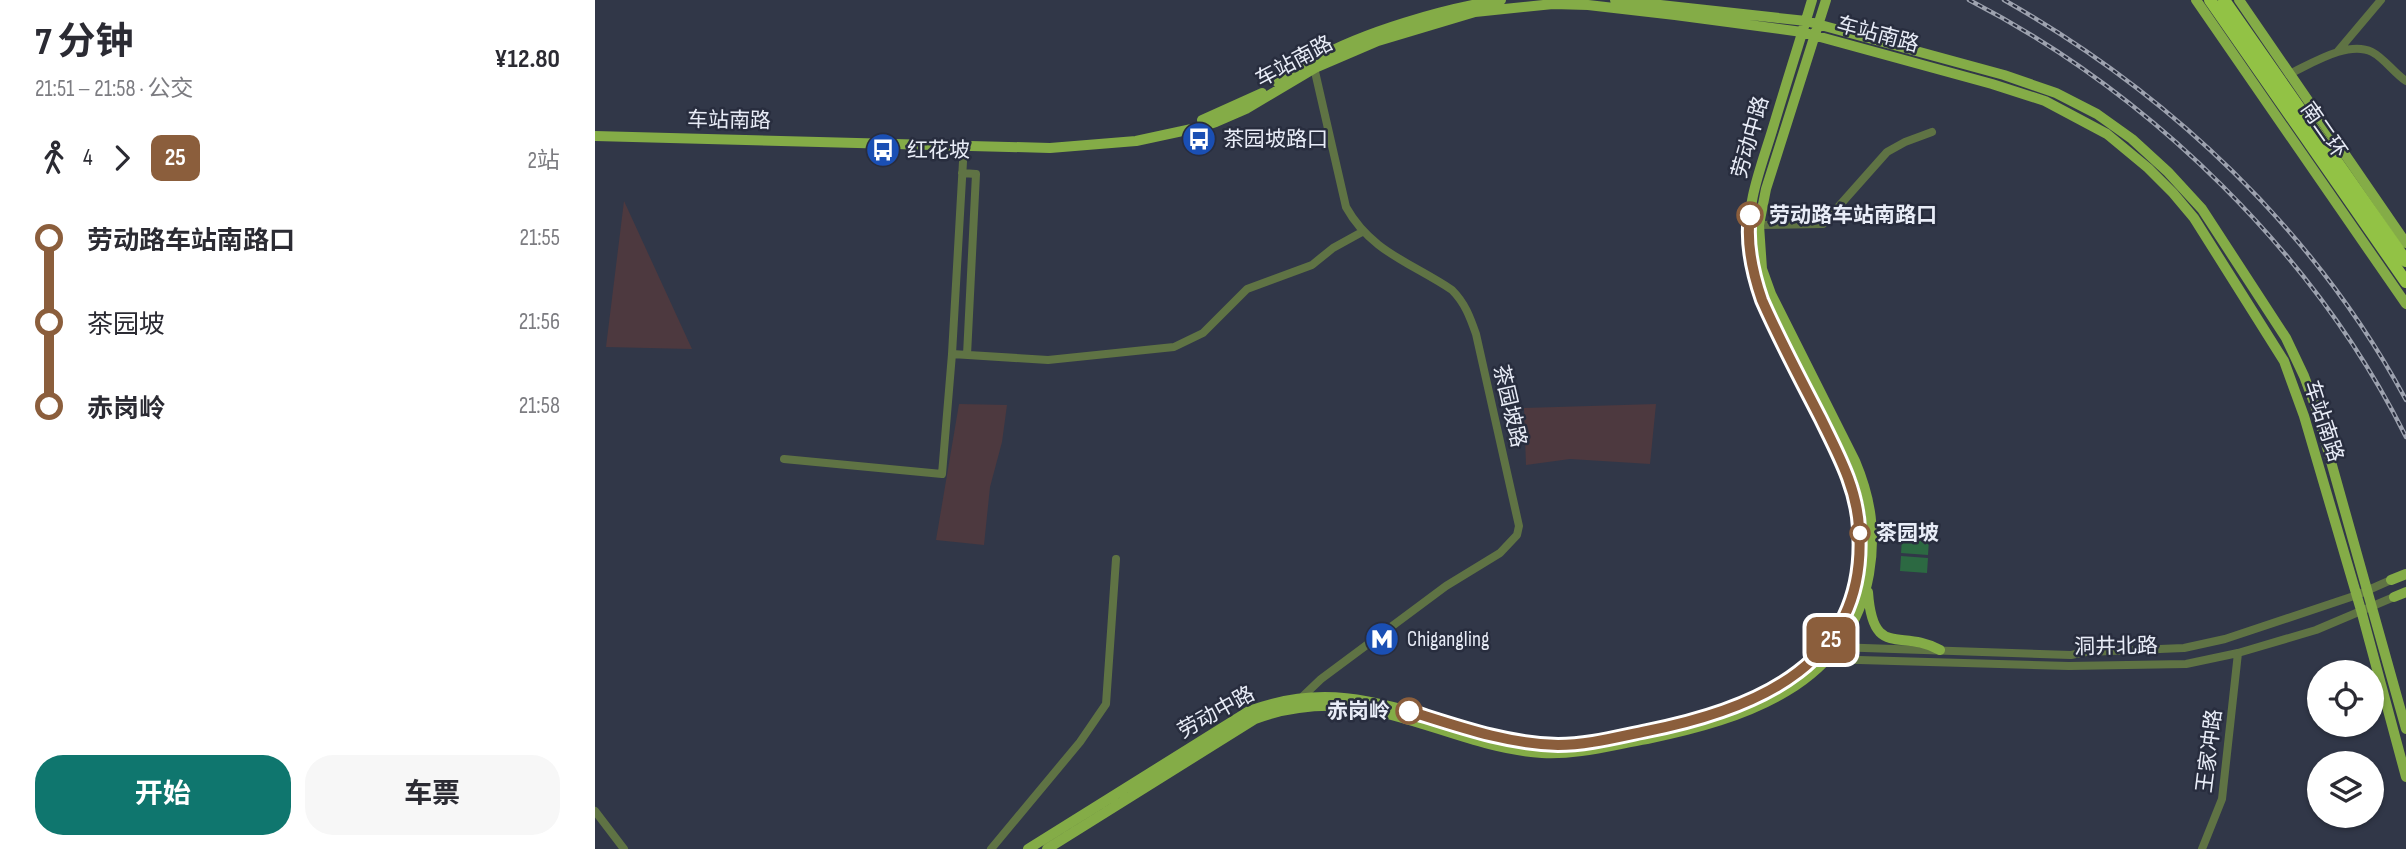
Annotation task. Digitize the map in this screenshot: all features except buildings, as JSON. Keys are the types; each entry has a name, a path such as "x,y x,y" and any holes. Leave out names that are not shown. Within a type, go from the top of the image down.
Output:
{"highway":[{"name":"南二环","path":"2210,0 2406,282"},
{"name":"南二环","path":"2224,0 2406,261"}],"main road":[{"name":"车站南路","path":"595,130 1073,142 1133,135 1200,121 1243,103 1375,33 1456,8 1501,0"},
{"name":"车站南路","path":"1615,0 1806,21 2031,83 2076,103 2115,126 2168,172 2202,209 2296,357 2316,408 2406,729"},
{"path":"2196,0 2406,304"},
{"path":"2239,0 2406,243"},
{"name":"劳动中路","path":"1028,849 1249,711 1304,696 1362,700 1506,739 1541,744 1571,744 1594,742 1708,718 1780,686 1814,659 1834,636 1847,609 1857,576 1860,542 1857,507 1843,463 1762,300 1753,267 1755,184 1812,1"},
{"name":"劳动中路","path":"1047,849 1255,719 1289,709 1339,705 1362,708 1500,747 1570,753 1723,721 1776,697 1828,659 1838,648 1859,610 1867,580 1873,530 1863,478 1771,294 1762,269 1754,225 1826,4"},
{"name":"车站南路","path":"595,136 1072,147 1136,141 1201,127 1246,109 1313,65 1378,40 1449,18 1525,5 1588,5 1802,32 2026,94 2066,110 2107,134 2148,168 2194,218 2284,361 2304,416 2357,595 2406,777"},
{"name":"洞井北路","path":"2391,580 2406,574"},
{"path":"1867,580 1872,621 1882,634 1894,641 1928,644 1941,650"},
{"name":"洞井北路","path":"2394,597 2406,592"}],"street":[{"path":"2289,74 2338,51 2381,0"},
{"path":"2338,51 2372,52 2406,81"},
{"name":"茶园坡路","path":"1289,709 1321,679 1446,586 1500,553 1517,535 1519,526 1469,313 1452,290 1385,251 1362,232 1346,207 1313,65"},
{"path":"1754,225 1823,224 1887,152 1932,132"},
{"path":"784,459 941,474 952,354 964,144"},
{"path":"962,173 976,174 967,355"},
{"path":"952,354 1048,360 1174,347 1203,333 1247,289 1312,265 1333,248 1362,232"},
{"path":"991,849 1080,742 1106,704 1116,559"},
{"name":"洞井北路","path":"1825,647 2071,655 2085,652 2184,648 2225,639 2357,595 2391,580"},
{"name":"洞井北路","path":"1814,659 2103,666 2186,664 2238,653 2316,630 2394,597"},
{"name":"王家冲路","path":"2202,849 2223,799 2238,653"},
{"path":"595,811 624,849"}],"shaded area":[{"path":"624,201 692,349 606,347"},
{"path":"959,404 1007,405 1002,442 990,487 984,545 936,540"},
{"path":"1656,404 1650,464 1570,459 1526,465 1524,408"}],"green space":[{"path":"1902,538 1929,540 1928,555 1901,553"},
{"path":"1901,556 1928,558 1927,573 1900,571"}],"railway":[{"path":"1969,0 2036,38 2101,82 2163,131 2221,185 2275,243 2325,305 2369,369 2406,437"},
{"path":"2004,0 2065,37 2124,78 2180,123 2233,172 2283,224 2328,279 2369,338 2406,400"}],"bus line":[{"name":"25","path":"1409,711 1514,741 1557,745 1594,742 1708,718 1760,696 1795,675 1814,659 1834,636 1847,609 1857,576 1860,542 1857,507 1843,463 1762,300 1749,244 1750,215"}],"place":[{"name":"茶园坡路口","path":"1199,139"},
{"name":"红花坡","path":"883,150"},
{"name":"劳动路车站南路口","path":"1750,215"},
{"name":"茶园坡","path":"1860,533"},
{"name":"Chigangling","path":"1382,639"},
{"name":"赤岗岭","path":"1409,711"}]}
